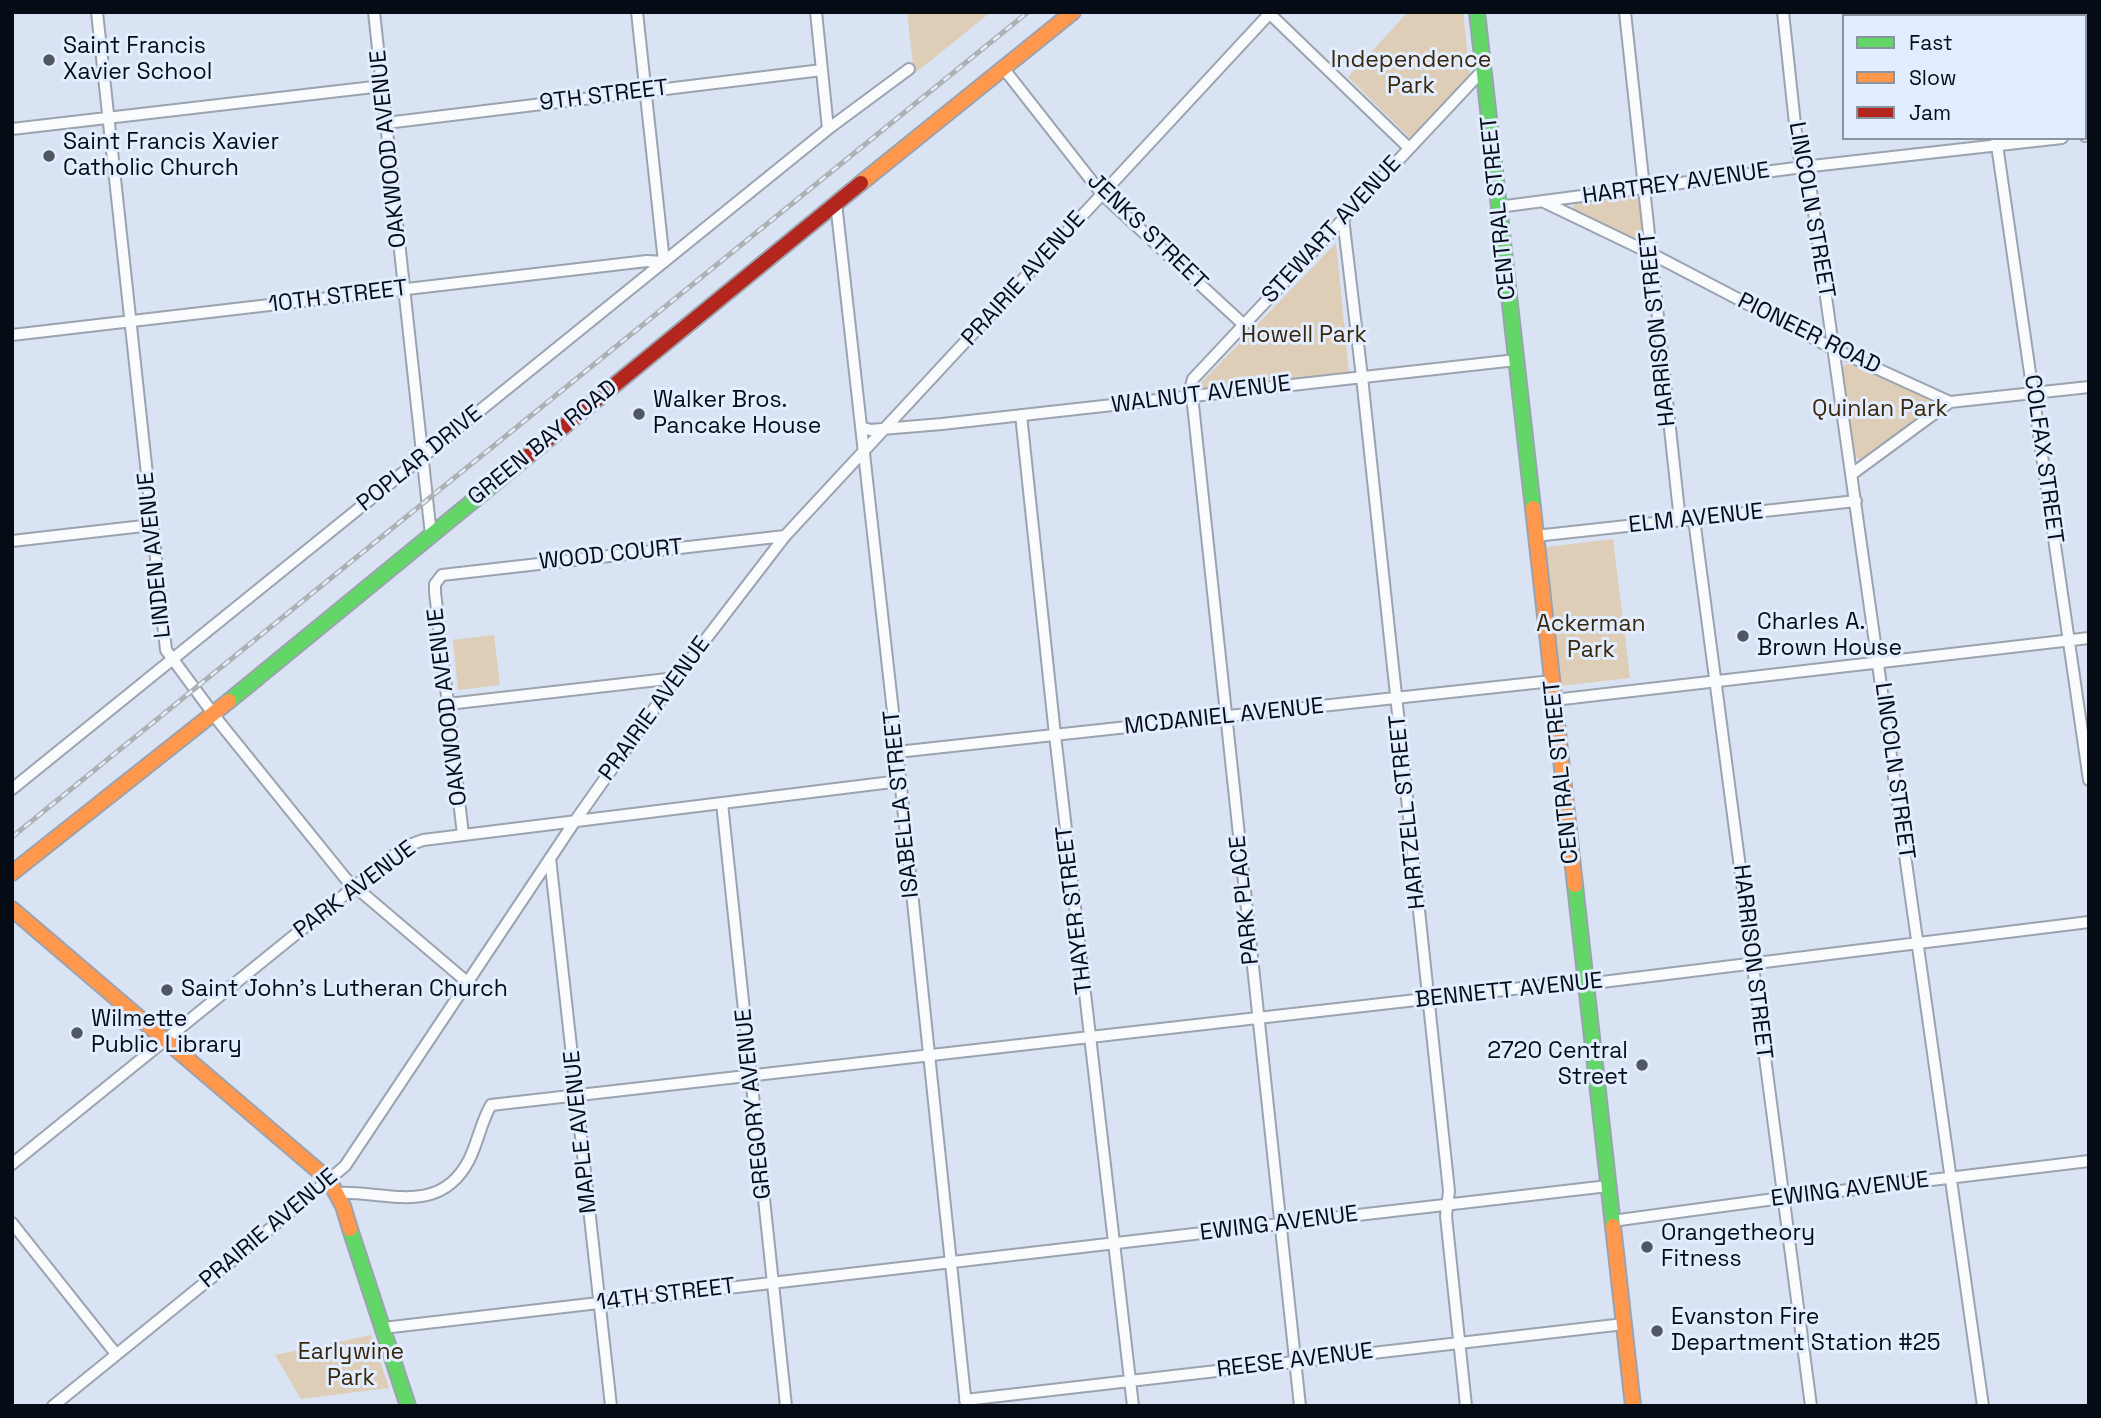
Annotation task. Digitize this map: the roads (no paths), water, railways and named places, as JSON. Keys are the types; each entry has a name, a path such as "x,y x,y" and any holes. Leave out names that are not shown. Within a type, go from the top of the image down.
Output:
{"main road":[{"name":"GREEN BAY ROAD","path":"12,873 212,714 1073,12"},
{"name":"CENTRAL STREET","path":"1476,12 1633,1406"},
{"path":"12,909 333,1186 408,1406"}],"street":[{"name":"LINDEN AVENUE","path":"97,12 166,650 212,714 354,887 467,982"},
{"name":"OAKWOOD AVENUE","path":"374,12 431,536"},
{"path":"637,12 664,262"},
{"path":"816,12 828,130"},
{"name":"HARRISON STREET","path":"1625,12 1679,520"},
{"name":"LINCOLN STREET","path":"1783,12 1798,152 1811,191 1983,1406"},
{"path":"1270,13 1409,148"},
{"name":"PRAIRIE AVENUE","path":"52,1406 333,1186 575,821 676,678 785,536 1270,13"},
{"name":"POPLAR DRIVE","path":"12,789 828,130 909,69"},
{"name":"JENKS STREET","path":"1004,69 1102,194 1243,324"},
{"name":"9TH STREET","path":"386,123 822,70"},
{"name":"STEWART AVENUE","path":"1191,395 1193,379 1483,70"},
{"path":"12,129 382,86"},
{"name":"HARTREY AVENUE","path":"1498,207 1996,142 2030,140"},
{"name":"COLFAX STREET","path":"1996,142 2089,780"},
{"name":"PIONEER ROAD","path":"1544,202 1650,253 1834,349 1950,402"},
{"name":"ISABELLA STREET","path":"836,203 966,1403"},
{"name":"HARTZELL STREET","path":"1343,218 1448,1191 1446,1216 1466,1406"},
{"name":"10TH STREET","path":"12,335 647,261 664,262"},
{"name":"WALNUT AVENUE","path":"861,427 870,430 887,429 1516,360"},
{"path":"1852,474 1950,402 2089,387"},
{"name":"PARK PLACE","path":"1191,395 1300,1406"},
{"name":"THAYER STREET","path":"1021,415 1055,735 1133,1406"},
{"name":"ELM AVENUE","path":"1535,537 1856,501"},
{"name":"HARRISON STREET","path":"1694,519 1811,1406"},
{"path":"12,541 152,525"},
{"name":"WOOD COURT","path":"438,579 448,573 785,536"},
{"name":"OAKWOOD AVENUE","path":"438,579 435,592 463,835"},
{"path":"1554,700 2089,638"},
{"path":"448,704 676,678"},
{"name":"MCDANIEL AVENUE","path":"897,752 1552,681"},
{"name":"PARK AVENUE","path":"12,1164 404,847 463,835 900,781"},
{"name":"GREGORY AVENUE","path":"722,803 786,1406"},
{"name":"MAPLE AVENUE","path":"550,858 611,1406"},
{"name":"BENNETT AVENUE","path":"333,1186 380,1197 409,1198 443,1188 453,1181 467,1163 491,1105 1752,963 2089,922"},
{"name":"EWING AVENUE","path":"1612,1221 2089,1161"},
{"name":"EWING AVENUE","path":"950,1262 1608,1185"},
{"path":"12,1223 116,1354"},
{"name":"14TH STREET","path":"383,1328 950,1262"},
{"name":"REESE AVENUE","path":"966,1403 1130,1380 1624,1324"}],"railway":[{"path":"12,837 1028,12"}],"place":[{"name":"Saint Francis Xavier School","path":"49,60"},
{"name":"Saint Francis Xavier Catholic Church","path":"49,156"},
{"name":"Walker Bros. Pancake House","path":"639,414"},
{"name":"Charles A. Brown House","path":"1743,636"},
{"name":"Saint John's Lutheran Church","path":"167,990"},
{"name":"Wilmette Public Library","path":"77,1033"},
{"name":"2720 Central Street","path":"1642,1065"},
{"name":"Orangetheory Fitness","path":"1647,1247"},
{"name":"Evanston Fire Department Station #25","path":"1657,1331"}],"park label":[{"name":"Independence Park","path":"1411,74"},
{"name":"Howell Park","path":"1304,336"},
{"name":"Quinlan Park","path":"1880,410"},
{"name":"Ackerman Park","path":"1591,638"},
{"name":"Earlywine Park","path":"351,1366"}]}
